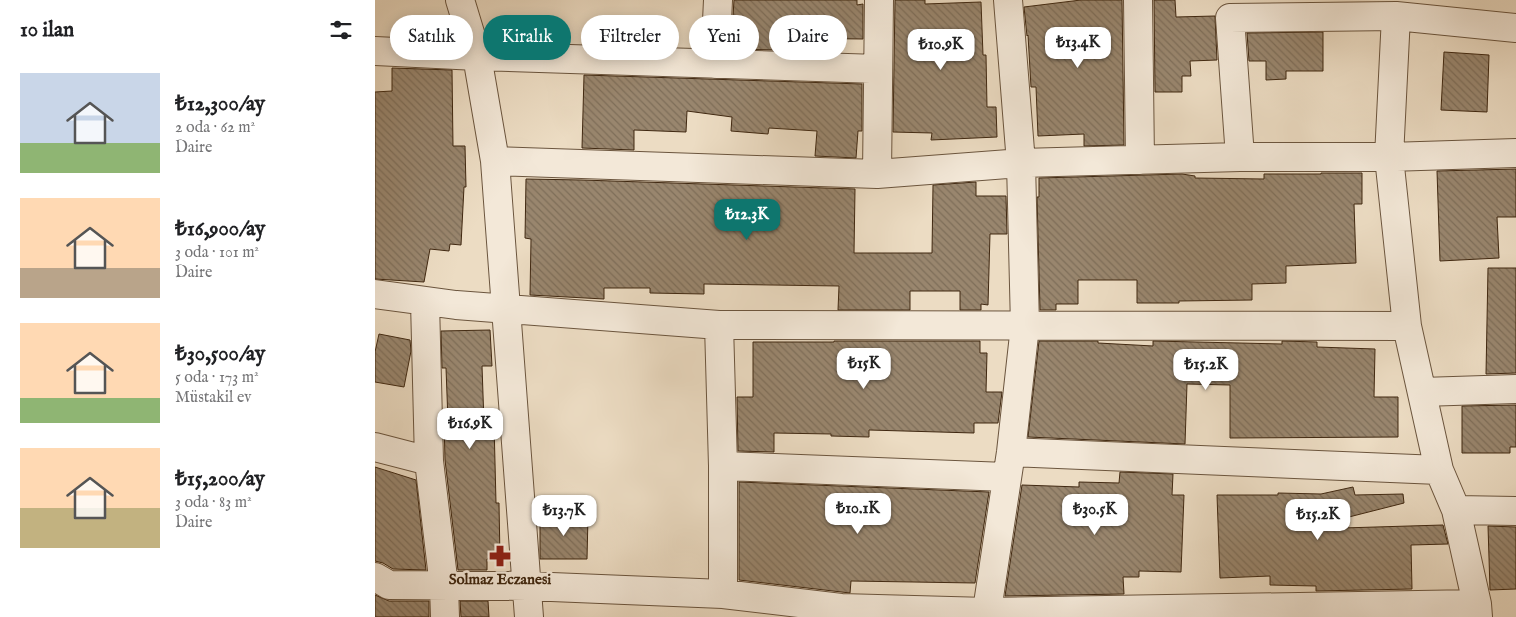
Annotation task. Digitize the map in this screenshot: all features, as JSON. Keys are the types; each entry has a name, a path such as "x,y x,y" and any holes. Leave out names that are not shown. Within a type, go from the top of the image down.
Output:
{"street":[{"path":"459,0 477,56 495,161 529,617"},
{"path":"715,64 718,0"},
{"path":"877,174 879,0"},
{"path":"987,614 1009,464 1025,326 1021,163 1008,0"},
{"path":"1138,0 1140,160"},
{"path":"1240,157 1230,18 1396,16 1516,28"},
{"path":"375,578 389,585 527,586 723,594 841,613 987,614 1478,610 1456,510 1439,470 1407,326 1389,157 1396,16"},
{"path":"375,51 878,69"},
{"path":"495,161 877,174 1021,163 1240,157 1389,157 1516,153"},
{"path":"375,294 425,302 719,325 1407,326"},
{"path":"425,302 429,461 444,586 445,617"},
{"path":"719,325 723,466 723,594"},
{"path":"1422,392 1516,388"},
{"path":"375,447 429,461"},
{"path":"723,466 1009,464 1439,470"},
{"path":"1456,510 1516,511"}],"building":[{"path":"734,0 857,0 857,5 863,4 863,39 847,39 847,15 769,15 769,50 759,50 759,15 733,15"},
{"path":"895,0 925,0 925,4 981,2 983,55 986,55 987,107 996,107 997,137 931,140 932,133 893,132"},
{"path":"1081,0 1122,0 1124,145 1084,146 1084,134 1038,136 1036,87 1031,87 1028,35 1024,7"},
{"path":"1154,0 1175,0 1176,17 1215,16 1217,60 1190,61 1191,76 1182,76 1182,92 1155,92"},
{"path":"1323,32 1323,71 1286,71 1286,79 1266,80 1266,61 1249,61 1247,33"},
{"path":"1444,52 1489,55 1487,112 1441,110"},
{"path":"392,68 452,70 453,146 465,146 466,187 464,187 461,245 450,244 449,251 430,249 424,282 375,279 375,92 392,91"},
{"path":"584,75 862,84 862,131 858,131 856,158 815,156 817,131 769,128 768,134 731,131 732,117 687,111 686,132 634,130 634,150 582,148"},
{"path":"1516,169 1516,217 1497,217 1499,258 1440,261 1437,171"},
{"path":"1362,173 1362,204 1354,204 1356,263 1286,266 1286,283 1252,284 1252,300 1137,303 1137,280 1078,280 1078,304 1056,304 1056,310 1040,310 1037,197 1039,197 1039,178 1182,174 1195,176 1195,178 1264,179 1264,174"},
{"path":"526,179 855,189 854,253 932,253 933,185 976,182 976,196 1006,196 1007,234 990,234 988,305 981,304 981,310 960,310 960,291 910,291 910,310 838,310 839,286 704,284 704,294 650,293 650,288 604,288 604,299 530,295 531,239 525,238"},
{"path":"1488,268 1516,268 1516,373 1486,374"},
{"path":"490,330 492,366 482,366 484,423 494,423 496,503 499,503 500,559 487,559 487,570 458,570 445,460 444,420 448,421 446,368 442,368 441,331"},
{"path":"379,334 410,340 411,351 404,387 375,382 375,352"},
{"path":"980,341 980,353 987,353 986,392 1002,392 998,423 974,423 974,433 869,430 869,437 774,433 774,452 738,451 737,397 753,397 753,342"},
{"path":"1039,341 1098,341 1098,343 1153,346 1153,341 1282,344 1282,341 1317,342 1317,347 1375,349 1374,397 1398,397 1398,437 1230,438 1230,385 1187,384 1185,444 1028,437"},
{"path":"1516,405 1516,447 1510,447 1510,453 1462,453 1462,406"},
{"path":"375,467 416,480 426,570 393,569 375,561"},
{"path":"1120,472 1173,474 1172,495 1184,495 1181,572 1139,571 1139,577 1123,577 1124,594 1005,596 1022,485 1079,487 1079,482 1119,483"},
{"path":"739,482 989,492 975,583 851,581 850,593 739,580"},
{"path":"1353,487 1355,495 1403,494 1404,503 1341,519 1342,528 1443,525 1448,544 1411,545 1412,589 1316,591 1316,586 1270,585 1270,576 1220,578 1217,495 1321,494"},
{"path":"540,515 588,516 587,559 540,559"},
{"path":"1488,526 1516,527 1516,589 1490,590"},
{"path":"375,595 389,601 429,601 429,617 375,617"},
{"path":"460,601 488,601 489,617 461,617"}],"place":[{"name":"Solmaz Eczanesi","path":"500,556"}]}
